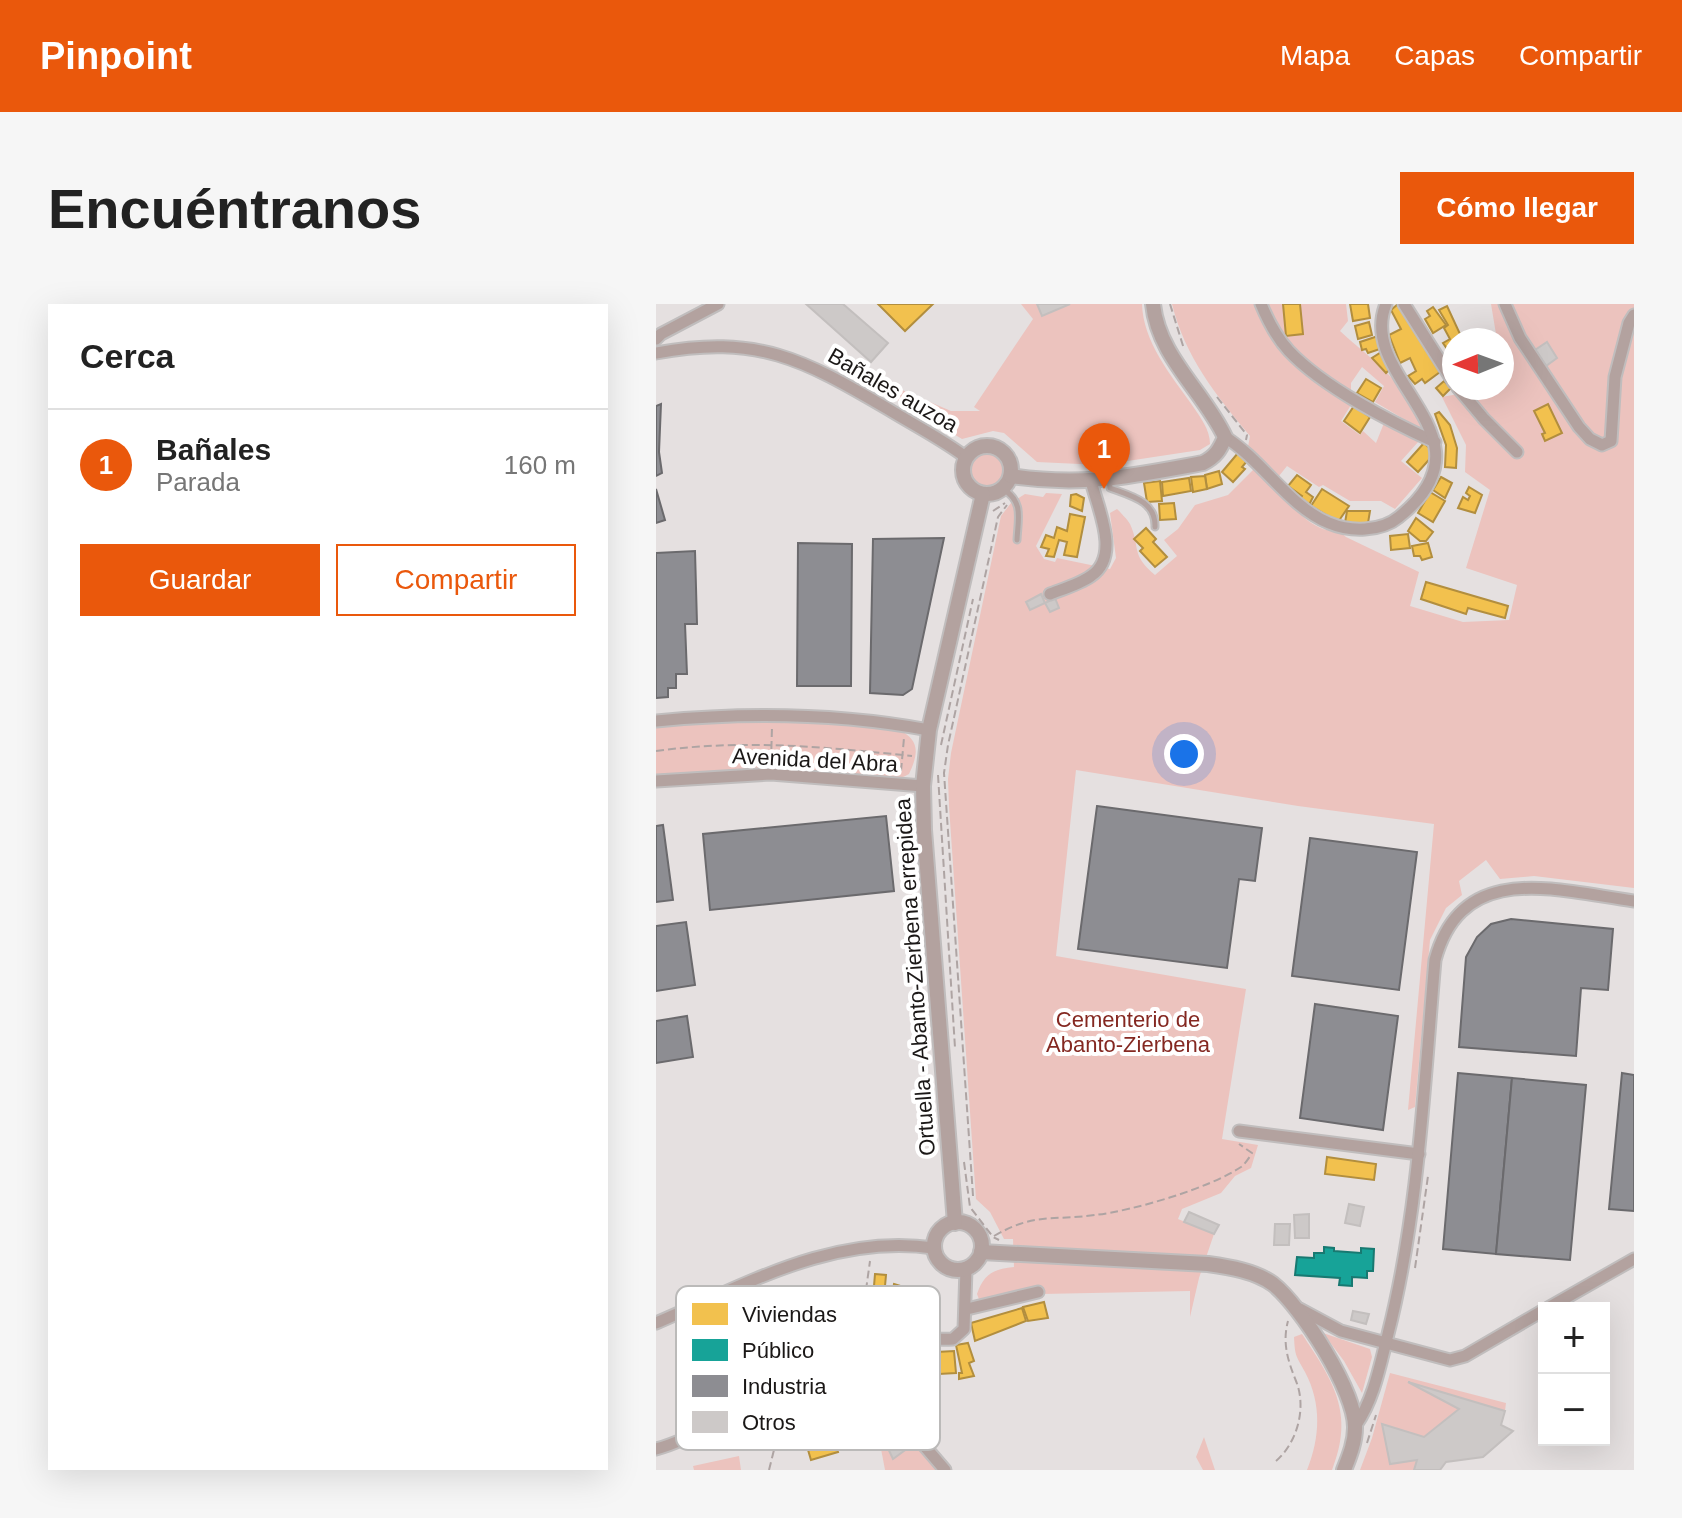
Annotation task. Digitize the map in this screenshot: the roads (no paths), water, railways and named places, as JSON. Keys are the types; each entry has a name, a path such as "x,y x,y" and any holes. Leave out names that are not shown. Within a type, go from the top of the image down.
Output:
{"street":[{"path":"656,339 718,304"},
{"path":"1153,304 1163,341 1225,437 1301,506 1329,523 1355,529 1392,523 1409,510 1431,480 1436,456 1435,442 1425,418 1385,347 1382,315 1386,304"},
{"path":"1261,304 1270,324 1288,349 1312,373 1396,425 1435,442"},
{"path":"1404,304 1442,364"},
{"path":"1505,304 1520,338 1579,427 1590,439 1602,445 1611,441 1615,377 1629,323 1634,315"},
{"name":"Bañales auzoa","path":"656,353 712,347 748,348 781,355 821,370 967,458"},
{"path":"1468,400 1517,452"},
{"path":"1009,487 1009,461 1005,455 993,447 978,448 967,458 963,470 966,483 983,494 997,493 1009,487 1047,481 1109,479 1203,463 1213,458 1225,437"},
{"path":"1050,594 1090,577 1102,566 1105,534 1091,481"},
{"name":"Ortuella - Abanto-Zierbena errepidea","path":"955,1223 923,786 934,759 929,730 983,494"},
{"name":"Avenida del Abra","path":"656,721 772,714 854,719 929,730"},
{"name":"Avenida del Abra","path":"656,781 771,774 923,786"},
{"path":"1344,1470 1356,1425 1367,1409 1386,1344 1405,1259 1419,1154 1435,960 1446,929 1459,912 1486,894 1521,888 1634,901"},
{"path":"1239,1135 1419,1154"},
{"path":"955,1223 975,1230 979,1237 981,1252 976,1262 966,1269 951,1270 935,1255 939,1231 955,1223"},
{"path":"743,1286 818,1255 873,1245 934,1248"},
{"path":"981,1252 1230,1267 1272,1284 1317,1321 1341,1331 1443,1359 1458,1359 1538,1314"},
{"path":"1558,1302 1634,1259"},
{"path":"940,1339 953,1339 964,1329 966,1269"},
{"path":"967,1309 1038,1292"},
{"path":"1293,1304 1344,1385 1356,1425"},
{"path":"656,1323 676,1314"},
{"path":"656,1449 676,1440"},
{"path":"928,1450 945,1470"}],"lane":[{"path":"1109,479 1110,488 1150,506 1155,527"},
{"path":"1009,487 1019,508 1017,540"}],"place":[{"name":"Bañales","path":"1104,489"}],"park label":[{"name":"Cementerio de Abanto-Zierbena","path":"1128,1032"}]}
